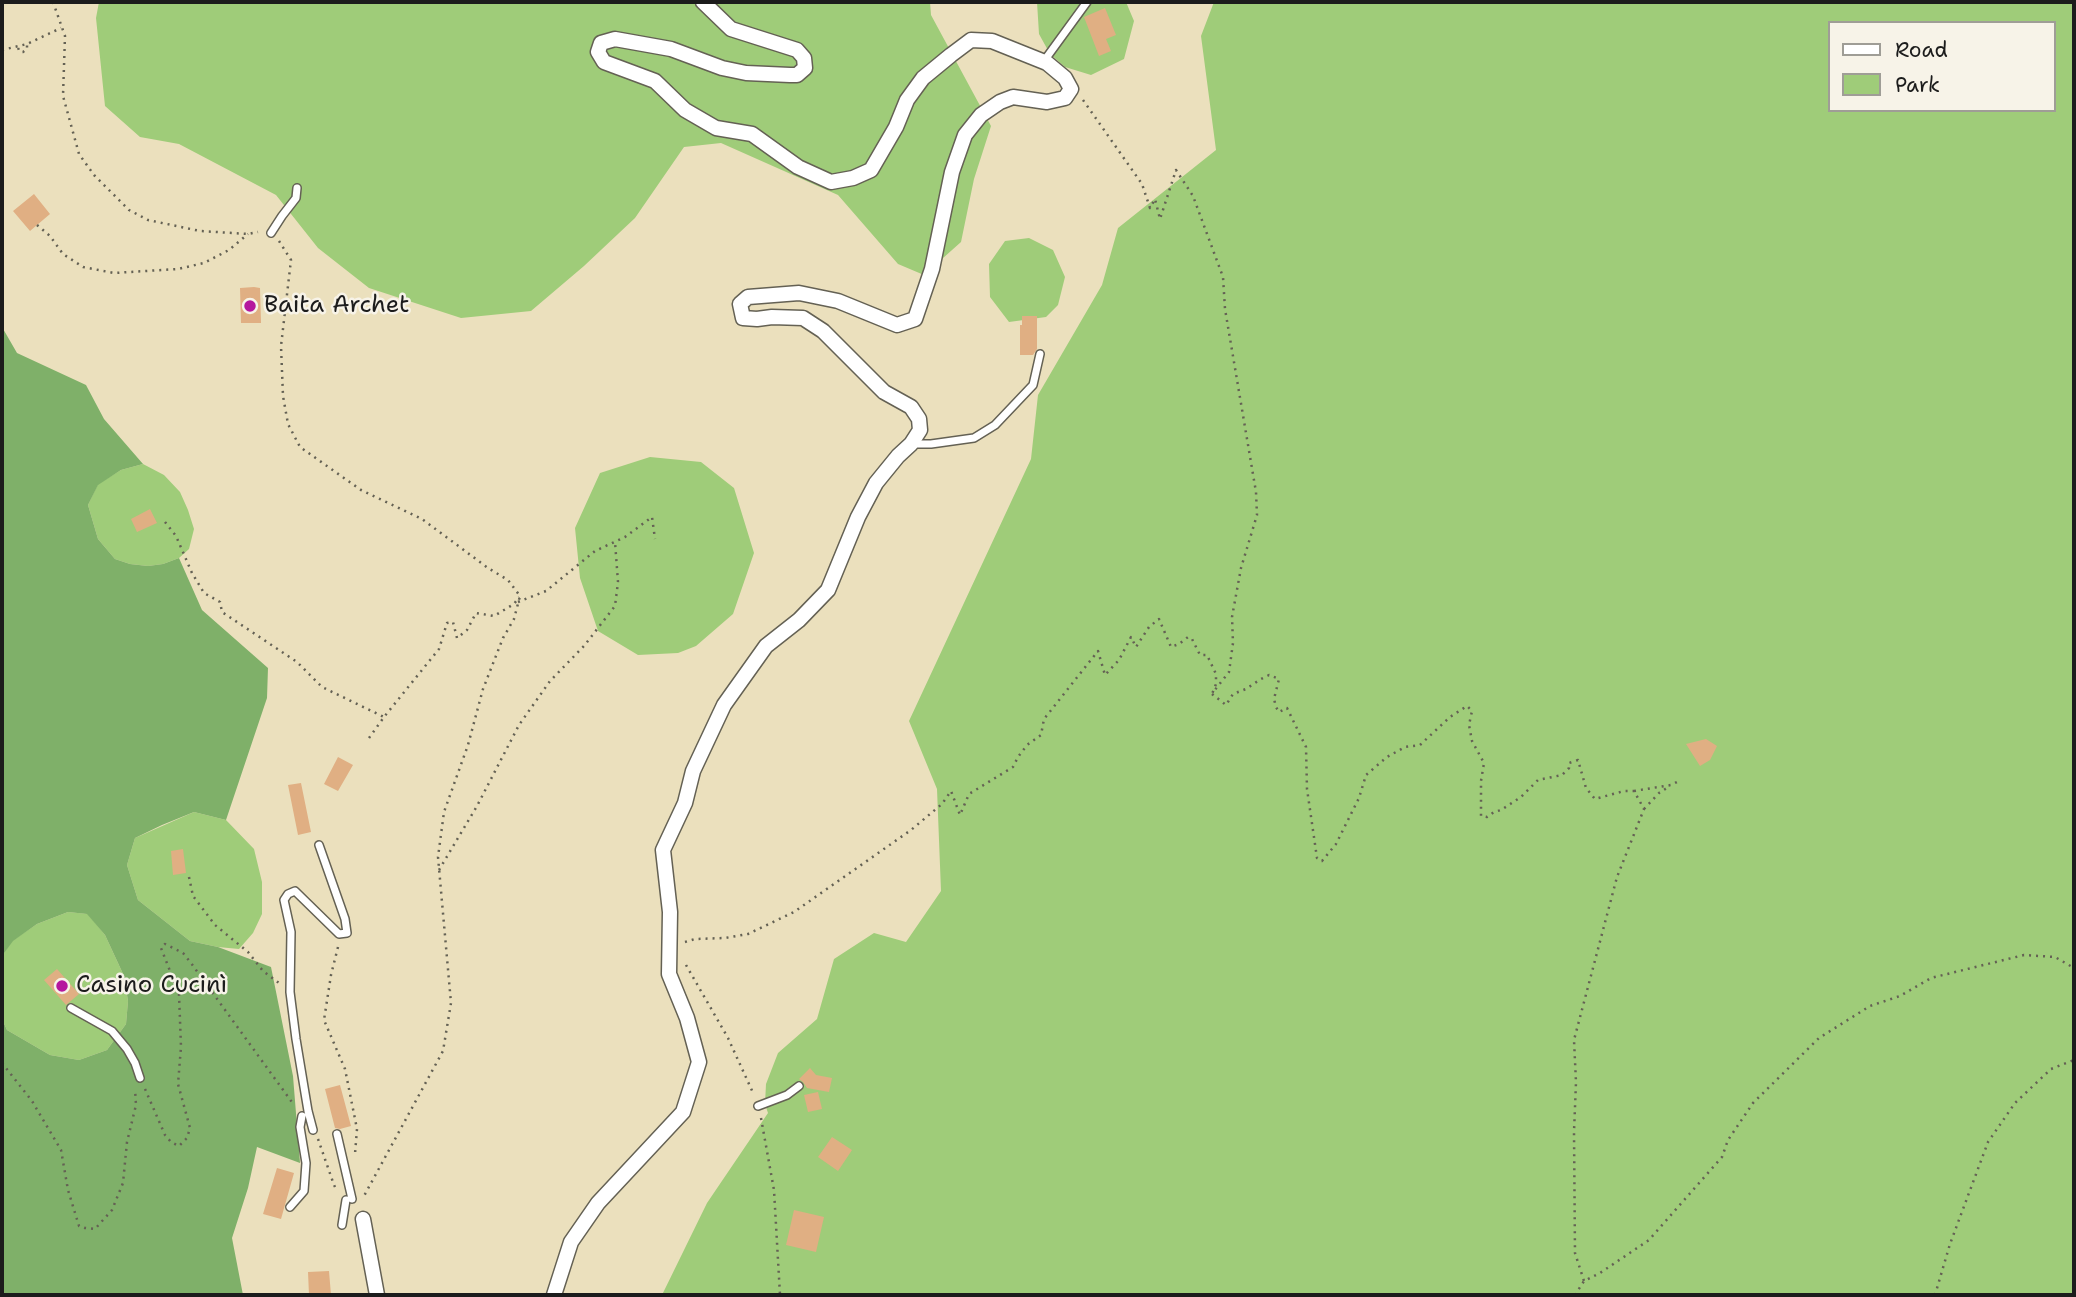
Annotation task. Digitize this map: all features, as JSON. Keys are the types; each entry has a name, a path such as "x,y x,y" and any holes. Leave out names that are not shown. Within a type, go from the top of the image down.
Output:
{"street":[{"path":"554,1295 571,1242 598,1203 683,1112 699,1062 687,1018 669,974 670,912 663,850 685,803 693,771 724,705 766,646 799,620 828,590 858,517 876,483 920,430 919,419 911,407 884,392 823,331 803,318 743,318 740,304 748,297 799,293 838,301 897,325 915,319 932,269 952,172 965,135 981,115 1000,102 1013,97 1047,102 1065,98 1070,89 1065,78 1044,62 992,41 971,40 923,78 907,100 896,127 871,170 852,178 831,181 798,167 752,134 716,128 685,110 655,81 604,62 598,52 601,43 615,39 671,49 722,68 746,73 797,75 804,68 804,58 797,50 731,29 703,2"},
{"path":"363,1219 377,1295"}],"lane":[{"path":"1044,62 1090,2"},
{"path":"271,233 296,198 297,188"},
{"path":"911,444 974,438 995,425 1033,385 1040,354"},
{"path":"313,1130 307,1111 290,992 291,932 284,900 288,894 295,891 339,934 347,933 345,919 319,845"},
{"path":"71,1008 112,1031 127,1049 140,1078"},
{"path":"758,1107 787,1096 799,1086"},
{"path":"290,1207 304,1191 306,1163 300,1127 302,1116"},
{"path":"337,1134 349,1199 342,1225"}],"path":[{"path":"53,2 65,36 63,96 79,153 94,175 129,210 148,220 200,231 271,233 282,244 291,260 281,346 283,396 288,424 300,447 361,490 422,519 508,580 520,596"},
{"path":"2,50 27,44 61,28"},
{"path":"1081,97 1142,184 1150,208 1155,199 1160,219 1177,170 1193,195 1223,277 1225,309 1256,492 1256,515 1241,568 1232,617 1233,643 1229,671 1212,694"},
{"path":"37,225 50,236 63,254 83,267 114,274 178,269 204,263 229,250 248,234"},
{"path":"518,602 546,591 595,551 625,537 652,517 655,539"},
{"path":"164,522 176,536 204,593 220,602 222,612 297,662 322,687 384,717"},
{"path":"439,870 477,806 519,725 550,681 584,646 615,606 618,582 615,542"},
{"path":"363,1198 443,1051 451,1003 438,857 444,812 468,745 483,689 514,619 520,596"},
{"path":"369,738 439,649 447,623 453,622 457,638 467,630 476,613 494,616 514,604 520,596"},
{"path":"680,943 748,934 794,912 911,830 942,804 951,792 960,815 969,794 1013,767 1027,745 1041,735 1044,719 1098,651 1105,675 1119,660 1130,637 1136,647 1149,627 1159,619 1171,647 1188,636 1200,655 1206,655 1216,674 1212,694"},
{"path":"1212,694 1226,705 1233,694 1261,679 1269,675 1279,678 1274,699 1276,707 1279,712 1287,708 1306,747 1307,789 1317,858 1322,861 1342,833 1359,798 1366,775 1387,757 1405,747 1420,744 1450,717 1468,706 1472,711 1469,725 1472,741 1484,763 1481,816 1487,817 1501,810 1521,797 1538,780 1562,775 1569,768 1569,763 1578,760 1586,788 1595,799 1624,791 1671,785"},
{"path":"1584,1281 1575,1253 1574,1040 1617,877 1644,809 1660,793 1677,782"},
{"path":"1634,791 1644,809"},
{"path":"189,877 193,895 215,925 248,952 263,971 290,992"},
{"path":"2,1063 32,1101 61,1150 68,1190 79,1226 95,1229 112,1210 123,1183 127,1142 136,1105 136,1078 140,1078 164,1135 171,1142 179,1146 187,1138 190,1128 178,1084 181,1047 179,993 161,948 165,944 183,953 191,963 302,1116"},
{"path":"683,954 686,966 728,1038 758,1107 774,1190 780,1295"},
{"path":"1575,1295 1584,1281 1649,1240 1722,1157 1728,1140 1752,1103 1819,1038 1870,1006 1900,996 1931,978 2024,955 2055,957 2074,968"},
{"path":"335,959 324,1020 345,1069 357,1129 355,1158"},
{"path":"1935,1295 1950,1244 1988,1142 2015,1103 2051,1069 2074,1059"},
{"path":"313,1130 334,1185 349,1199"}],"green space":[{"path":"99,2 930,2 931,15 991,126 974,179 961,242 924,275 898,264 838,195 721,143 684,147 635,218 531,311 461,318 369,288 318,248 276,195 179,144 140,137 105,106 96,18"},
{"path":"1037,2 1126,2 1134,21 1124,59 1091,75 1065,67 1050,54 1039,34"},
{"path":"1214,2 2074,2 2074,1295 662,1295 707,1203 768,1113 765,1104 766,1084 778,1053 817,1019 834,959 874,933 906,942 941,891 937,789 909,721 1031,459 1038,395 1102,285 1118,228 1216,150 1201,36"},
{"path":"1029,238 1053,250 1065,277 1058,305 1046,317 1009,322 990,297 989,264 1005,241"},
{"path":"2,327 17,353 86,385 104,419 143,464 121,470 98,485 88,505 98,539 115,559 130,564 148,566 179,558 202,610 268,668 267,698 226,820 194,812 162,825 135,838 127,865 138,900 190,941 218,947 271,967 293,1076 300,1163 257,1147 248,1188 232,1238 243,1295 2,1295 2,1019 7,1030 50,1055 79,1060 107,1050 126,1024 128,1001 124,976 105,935 87,914 68,912 37,924 13,941 2,956"},
{"path":"650,457 701,462 734,488 754,553 733,614 696,646 678,653 638,655 598,631 580,578 575,528 600,473"},
{"path":"143,464 164,475 180,492 194,529 189,549 179,558 148,566 115,559 98,539 88,505 98,484 121,470"},
{"path":"194,812 226,820 254,849 262,882 262,914 253,933 239,949 190,941 138,900 127,865 135,838"},
{"path":"68,912 88,914 105,935 124,976 128,1001 126,1024 107,1050 79,1060 50,1055 7,1030 2,1019 2,956 12,941 37,924"}],"building":[{"path":"1105,8 1116,35 1106,39 1111,51 1099,56 1084,17"},
{"path":"34,194 50,214 30,231 13,211"},
{"name":"Baita Archet","path":"240,288 260,288 261,323 241,323"},
{"path":"1022,316 1037,316 1037,349 1033,355 1020,355"},
{"path":"150,509 157,523 137,532 131,519"},
{"path":"1706,739 1717,746 1710,760 1700,766 1686,744"},
{"path":"338,757 353,765 338,791 324,784"},
{"path":"301,783 311,832 298,835 288,785"},
{"path":"183,849 186,873 173,875 171,851"},
{"name":"Casino Cucinì","path":"57,969 79,994 66,1005 44,980"},
{"path":"810,1068 816,1075 832,1078 829,1092 807,1088 799,1079"},
{"path":"340,1085 351,1126 340,1129 335,1128 325,1089"},
{"path":"818,1092 822,1109 808,1112 804,1095"},
{"path":"832,1137 852,1150 838,1171 818,1157"},
{"path":"277,1168 294,1173 281,1219 263,1214"},
{"path":"794,1210 824,1217 816,1252 786,1245"},
{"path":"329,1271 331,1295 309,1295 308,1272"}],"place":[{"name":"Baita Archet","path":"250,306"},
{"name":"Casino Cucinì","path":"62,986"}]}
